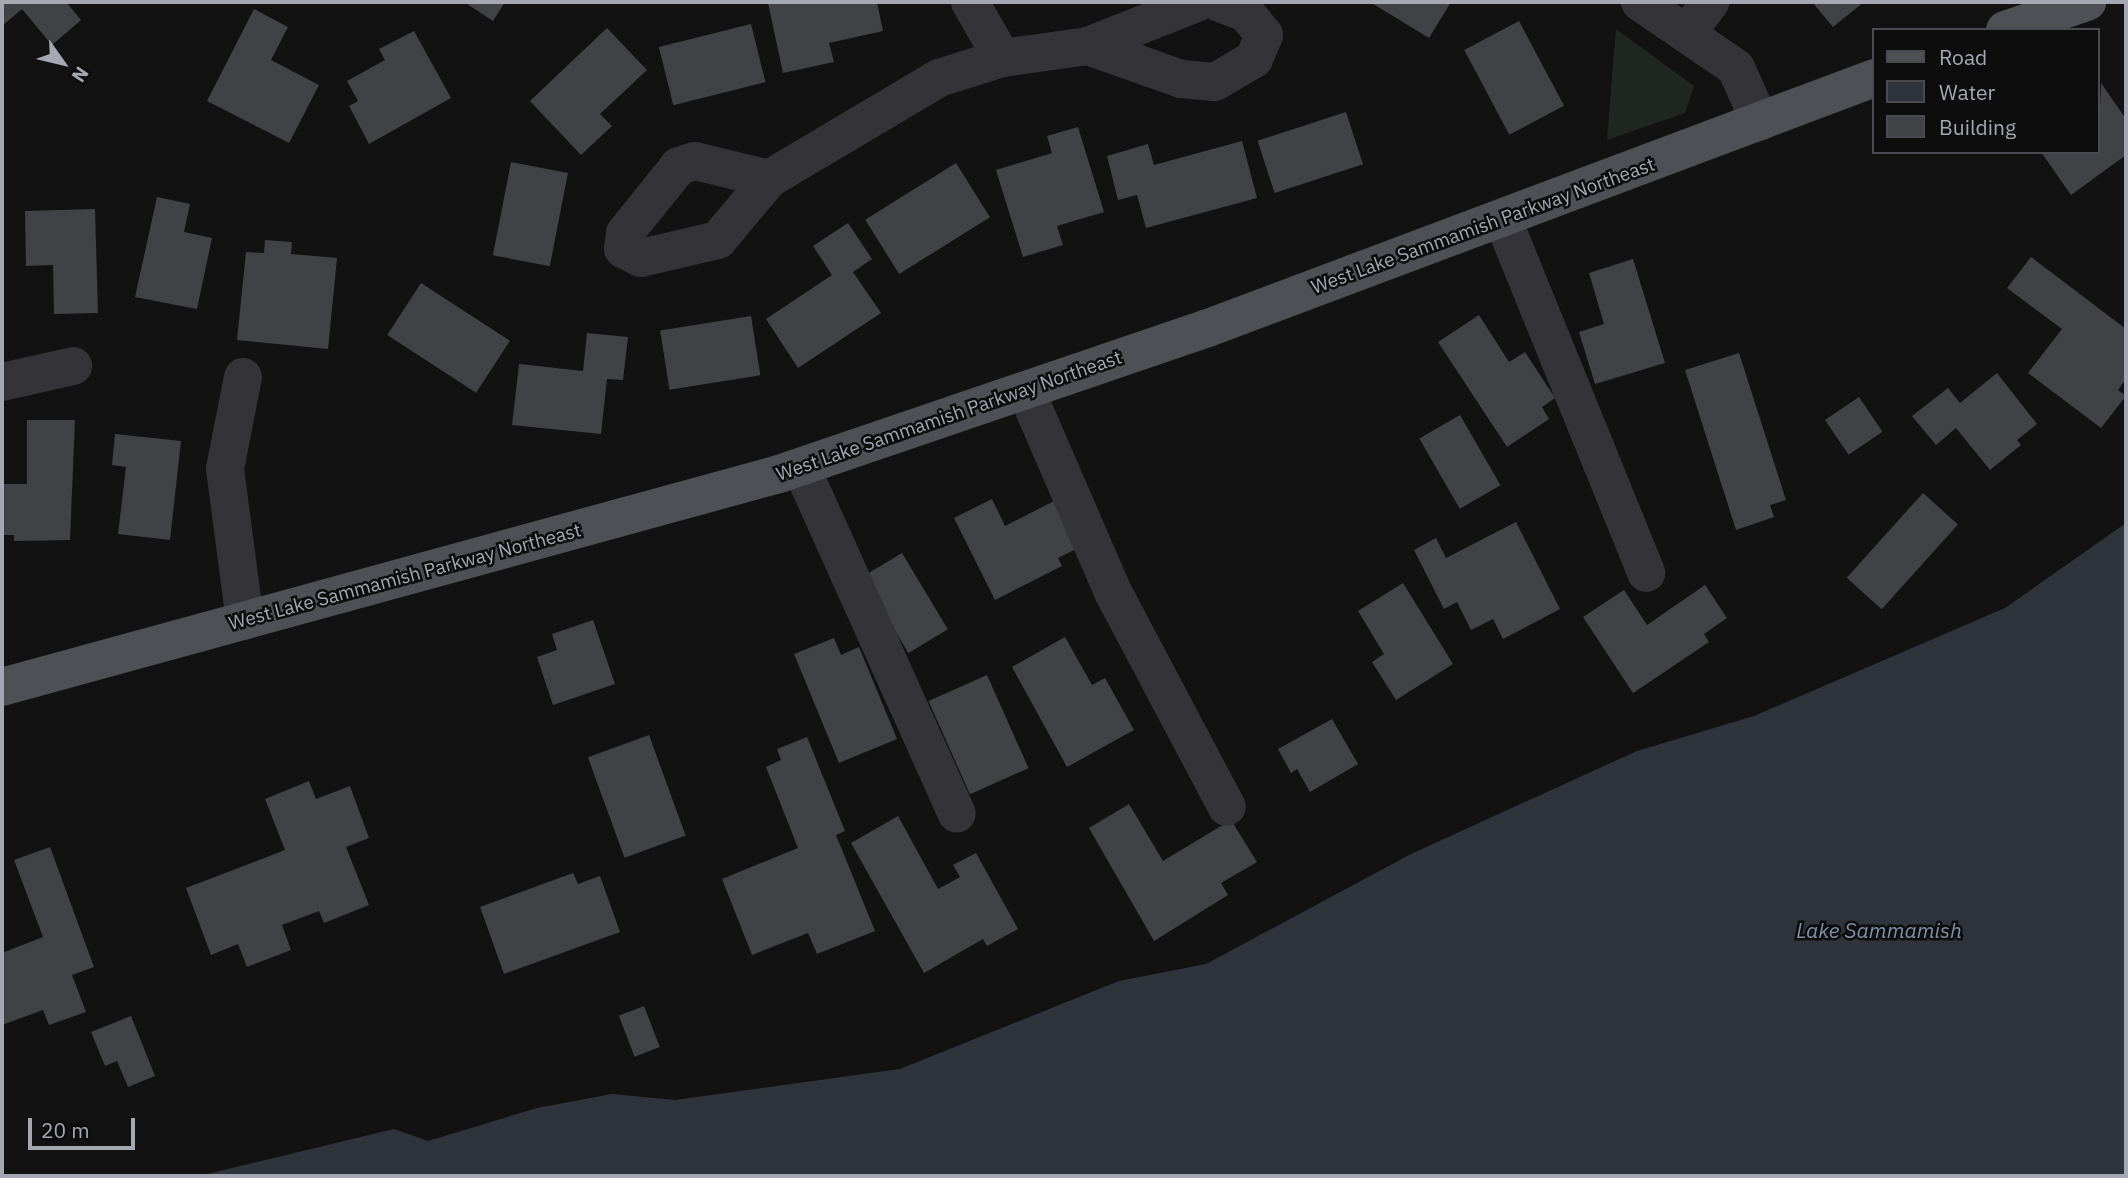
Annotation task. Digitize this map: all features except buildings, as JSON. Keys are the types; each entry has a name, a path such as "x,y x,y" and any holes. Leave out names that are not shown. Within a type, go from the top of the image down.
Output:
{"main road":[{"path":"2011,28 2087,2"},
{"name":"West Lake Sammamish Parkway Northeast","path":"2,687 801,467 1026,391 1503,220 1872,79"}],"street":[{"path":"970,2 1002,58"},
{"path":"769,179 939,78 1002,58 1087,46 1199,2"},
{"path":"1087,46 1181,79 1215,82 1254,59 1264,34 1246,13 1217,2"},
{"path":"1640,2 1736,68 1760,122"},
{"path":"1687,33 1710,2"},
{"path":"1503,220 1646,573"},
{"path":"2,382 73,366"},
{"path":"243,377 225,469 245,621"},
{"path":"1026,391 1113,592 1227,807"},
{"path":"801,467 957,814"}],"shaded area":[{"path":"1616,29 1694,86 1685,113 1607,140"}],"water":[{"name":"Lake Sammamish","path":"2126,523 2126,1176 199,1176 394,1129 428,1141 537,1108 612,1094 675,1100 900,1069 1119,981 1206,964 1411,854 1637,751 1754,716 2005,608"}]}
